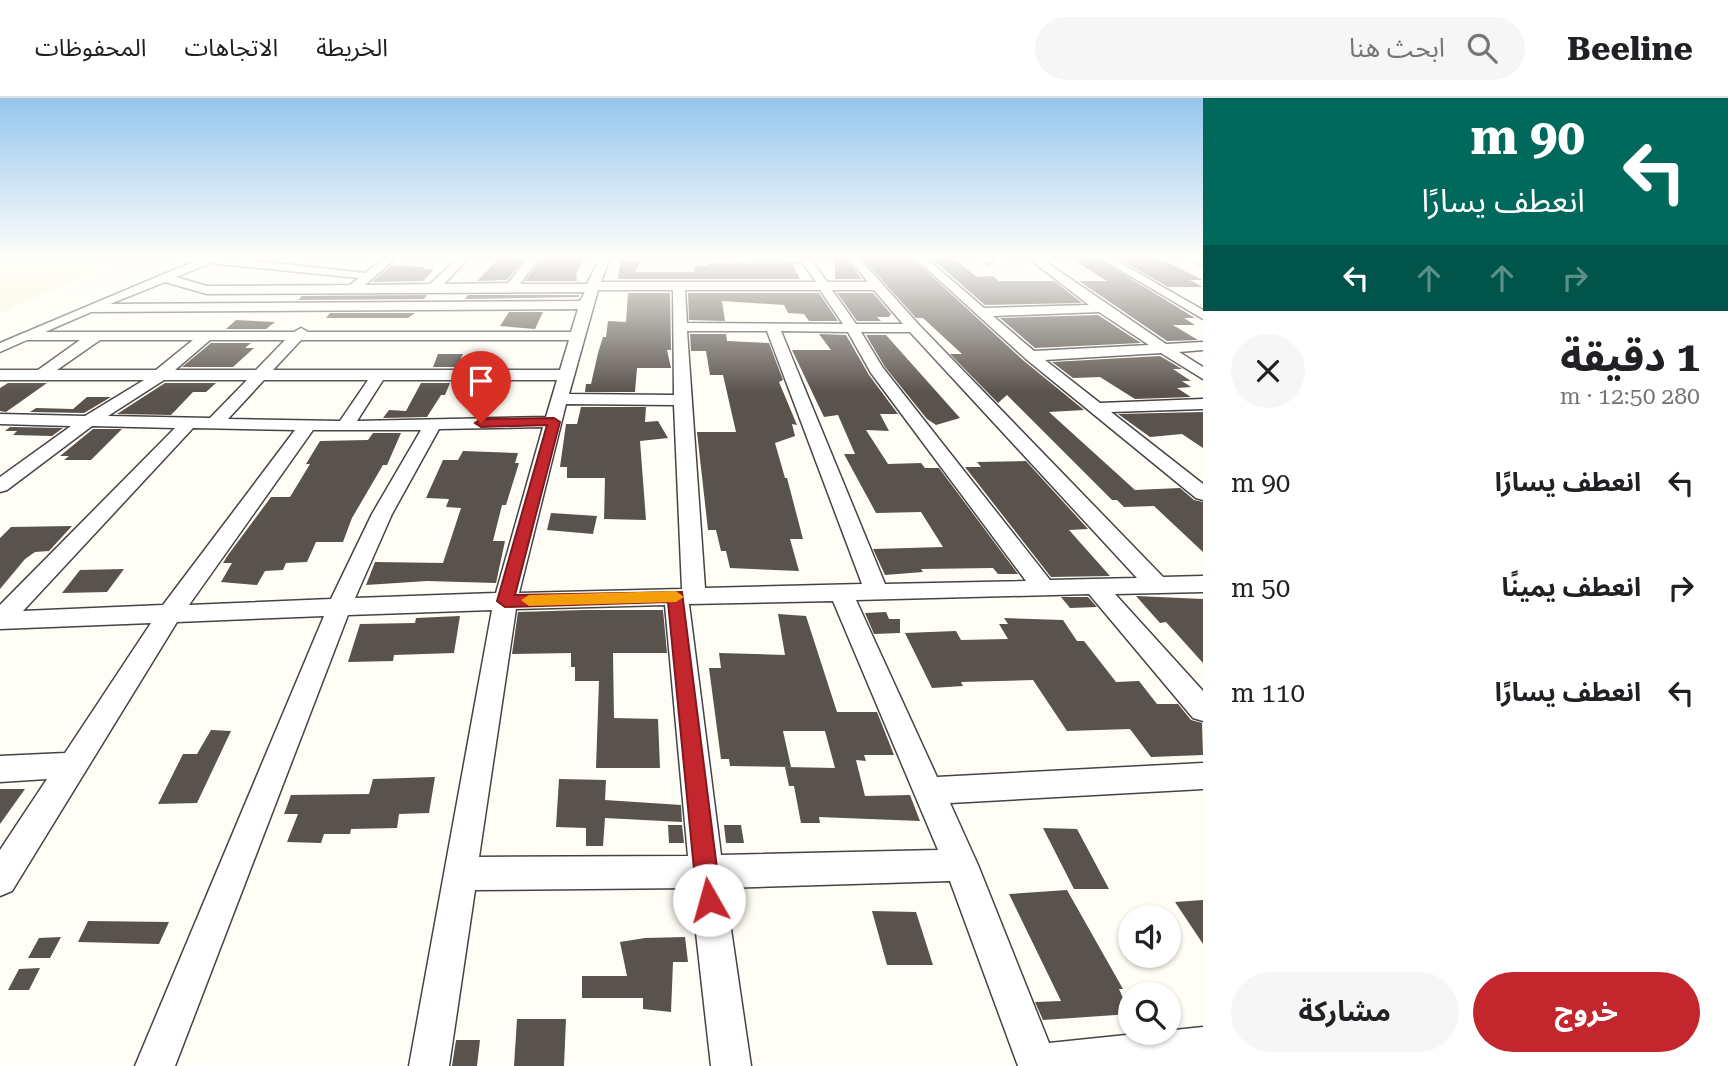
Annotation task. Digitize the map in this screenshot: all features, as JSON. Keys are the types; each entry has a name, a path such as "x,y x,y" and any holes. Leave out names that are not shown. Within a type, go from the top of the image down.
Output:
{"street":[{"path":"0,348 100,303"},
{"path":"170,308 177,303"},
{"path":"89,308 368,303"},
{"path":"429,1066 505,601 586,303"},
{"path":"679,303 685,596 706,872 731,1066"},
{"path":"835,303 853,329 870,362 1043,587"},
{"path":"892,303 1157,585"},
{"path":"972,303 1094,408 1193,477 1203,494"},
{"path":"1094,303 1203,374"},
{"path":"1183,303 1203,315"},
{"path":"213,425 328,305"},
{"path":"982,312 1102,309"},
{"path":"679,327 914,328"},
{"path":"773,329 876,590"},
{"path":"24,336 578,336"},
{"path":"41,376 65,356 95,337"},
{"path":"0,486 88,421 159,376 205,337"},
{"path":"1031,356 1203,346"},
{"path":"0,375 377,377 560,399 682,400"},
{"path":"345,426 377,377"},
{"path":"0,419 187,425 433,424 560,399"},
{"path":"1094,408 1203,404"},
{"path":"155,1066 339,608 382,514 433,424"},
{"path":"0,620 187,425"},
{"path":"0,879 170,613 308,425"},
{"path":"0,620 505,601 1203,584"},
{"path":"1096,586 1203,710"},
{"path":"841,592 961,865 1037,1065 1203,1047"},
{"path":"0,769 71,765"},
{"path":"928,791 1203,776"},
{"path":"460,874 706,872 961,865"}],"shaded area":[{"path":"0,303 22,303 0,313"}],"building":[{"path":"627,303 670,303 671,350 667,350 671,368 637,368 635,392 585,392 586,384 591,384 603,337 606,337 608,321 626,322"},
{"path":"688,303 722,303 725,321 689,320"},
{"path":"756,303 826,303 838,321 809,321 804,314 788,313 784,305"},
{"path":"844,303 882,303 891,314 889,317 877,317 881,321 857,321"},
{"path":"903,303 961,303 1024,361 1084,410 1049,412 1135,490 1180,488 1194,500 1203,502 1203,552 1154,506 1124,507 1117,500 1112,500 1007,395 998,403 950,354 962,354 923,318 916,318"},
{"path":"983,303 1074,303 985,305"},
{"path":"1112,303 1171,303 1195,318 1184,318 1195,325 1173,325 1198,340 1167,341"},
{"path":"509,312 543,312 535,329 500,326"},
{"path":"330,313 415,313 408,318 326,318"},
{"path":"1098,315 1141,343 1035,348 1000,318"},
{"path":"236,320 275,322 266,329 226,329"},
{"path":"690,334 726,334 727,341 769,343 783,380 779,382 797,425 792,424 795,436 775,443 803,539 790,539 799,571 730,568 726,551 721,551 716,530 708,530 697,432 736,432 723,375 710,375 706,351 691,351"},
{"path":"819,334 846,335 869,375 898,414 880,414 889,431 866,430 888,464 921,463 925,468 939,468 1018,574 998,574 993,568 921,569 923,572 885,575 873,549 943,547 921,512 876,513 844,454 855,454 838,415 824,417 792,350 831,350"},
{"path":"866,335 886,335 960,418 936,425 927,419 885,367"},
{"path":"211,343 251,343 245,348 254,348 233,367 182,367"},
{"path":"438,354 463,354 457,367 433,367"},
{"path":"1160,356 1182,369 1173,369 1191,381 1182,381 1191,387 1177,388 1191,397 1135,399 1100,377 1073,378 1052,362"},
{"path":"8,383 47,383 6,412 0,411 0,388"},
{"path":"165,383 216,383 206,392 193,392 171,415 117,414"},
{"path":"421,383 450,383 445,395 441,395 427,417 383,418 389,410 406,411"},
{"path":"87,397 111,397 84,413 30,412 36,408 73,409"},
{"path":"581,407 646,407 645,422 658,421 668,438 640,441 646,520 604,519 605,478 567,478 567,467 560,467 566,424 577,424"},
{"path":"1203,412 1203,448 1182,434 1150,437 1118,414"},
{"path":"10,427 63,428 52,436 13,435 17,431 5,431"},
{"path":"93,429 122,429 91,460 64,460 69,456 60,456"},
{"path":"373,433 401,433 387,465 383,465 352,518 343,542 316,542 307,562 286,563 283,570 265,571 257,585 221,582 232,563 223,563 228,555 271,497 290,497 320,441 368,440"},
{"path":"463,451 518,453 515,463 519,463 506,505 502,505 493,541 505,541 496,583 427,581 366,585 375,562 443,563 461,508 446,507 449,499 426,498 443,460 458,460"},
{"path":"1026,461 1088,529 1069,530 1110,576 1051,577 965,467 981,467 977,462"},
{"path":"551,513 597,516 593,534 547,530"},
{"path":"72,526 49,551 35,552 25,559 0,589 0,538 11,527"},
{"path":"124,569 107,592 62,593 80,570"},
{"path":"1136,596 1203,599 1203,663 1166,622 1160,623"},
{"path":"1061,597 1088,597 1097,607 1070,608"},
{"path":"663,610 667,653 613,653 614,718 658,719 660,768 596,768 599,681 575,681 571,653 512,654 518,612"},
{"path":"886,612 889,619 900,619 900,633 874,634 865,613"},
{"path":"778,614 806,616 837,712 877,712 894,755 864,755 866,761 856,760 865,796 910,795 920,821 819,817 820,823 801,823 794,786 789,786 785,767 835,768 825,731 783,731 791,767 730,766 729,759 721,759 709,668 721,668 719,653 785,655"},
{"path":"460,616 454,653 394,655 393,661 348,662 360,624 415,623 416,618"},
{"path":"1004,618 1063,620 1077,641 1084,641 1116,682 1139,681 1157,704 1178,704 1191,720 1202,723 1203,755 1151,757 1130,729 1067,731 1033,680 961,682 963,686 932,688 905,633 956,631 961,640 1008,639 999,624 1008,624"},
{"path":"211,730 231,731 197,803 158,804 183,754 197,754"},
{"path":"435,777 429,813 399,814 397,828 351,829 350,834 324,834 321,843 287,842 298,814 284,814 291,795 369,794 373,779"},
{"path":"559,779 606,780 605,800 681,805 682,822 605,818 603,846 586,846 586,828 556,827"},
{"path":"0,789 25,789 0,824"},
{"path":"668,825 682,825 684,843 669,843"},
{"path":"724,825 741,825 744,843 726,843"},
{"path":"1043,828 1077,829 1109,889 1074,889"},
{"path":"1067,890 1119,982 1118,1015 1043,1020 1035,1002 1061,1001 1009,894"},
{"path":"1203,900 1203,944 1181,911 1181,905 1175,902"},
{"path":"872,911 916,912 933,965 887,965"},
{"path":"88,921 169,922 159,944 78,942"},
{"path":"61,937 50,958 28,958 39,938"},
{"path":"685,937 688,962 673,962 671,1012 643,1009 643,998 582,998 582,976 627,976 620,942"},
{"path":"40,968 29,990 8,990 19,969"},
{"path":"517,1019 566,1019 564,1066 514,1066"},
{"path":"456,1040 480,1040 477,1066 452,1066"}],"slow traffic":[{"path":"529,600 676,597"}],"route":[{"path":"481,423 554,422 505,601 676,596 709,900"}]}
